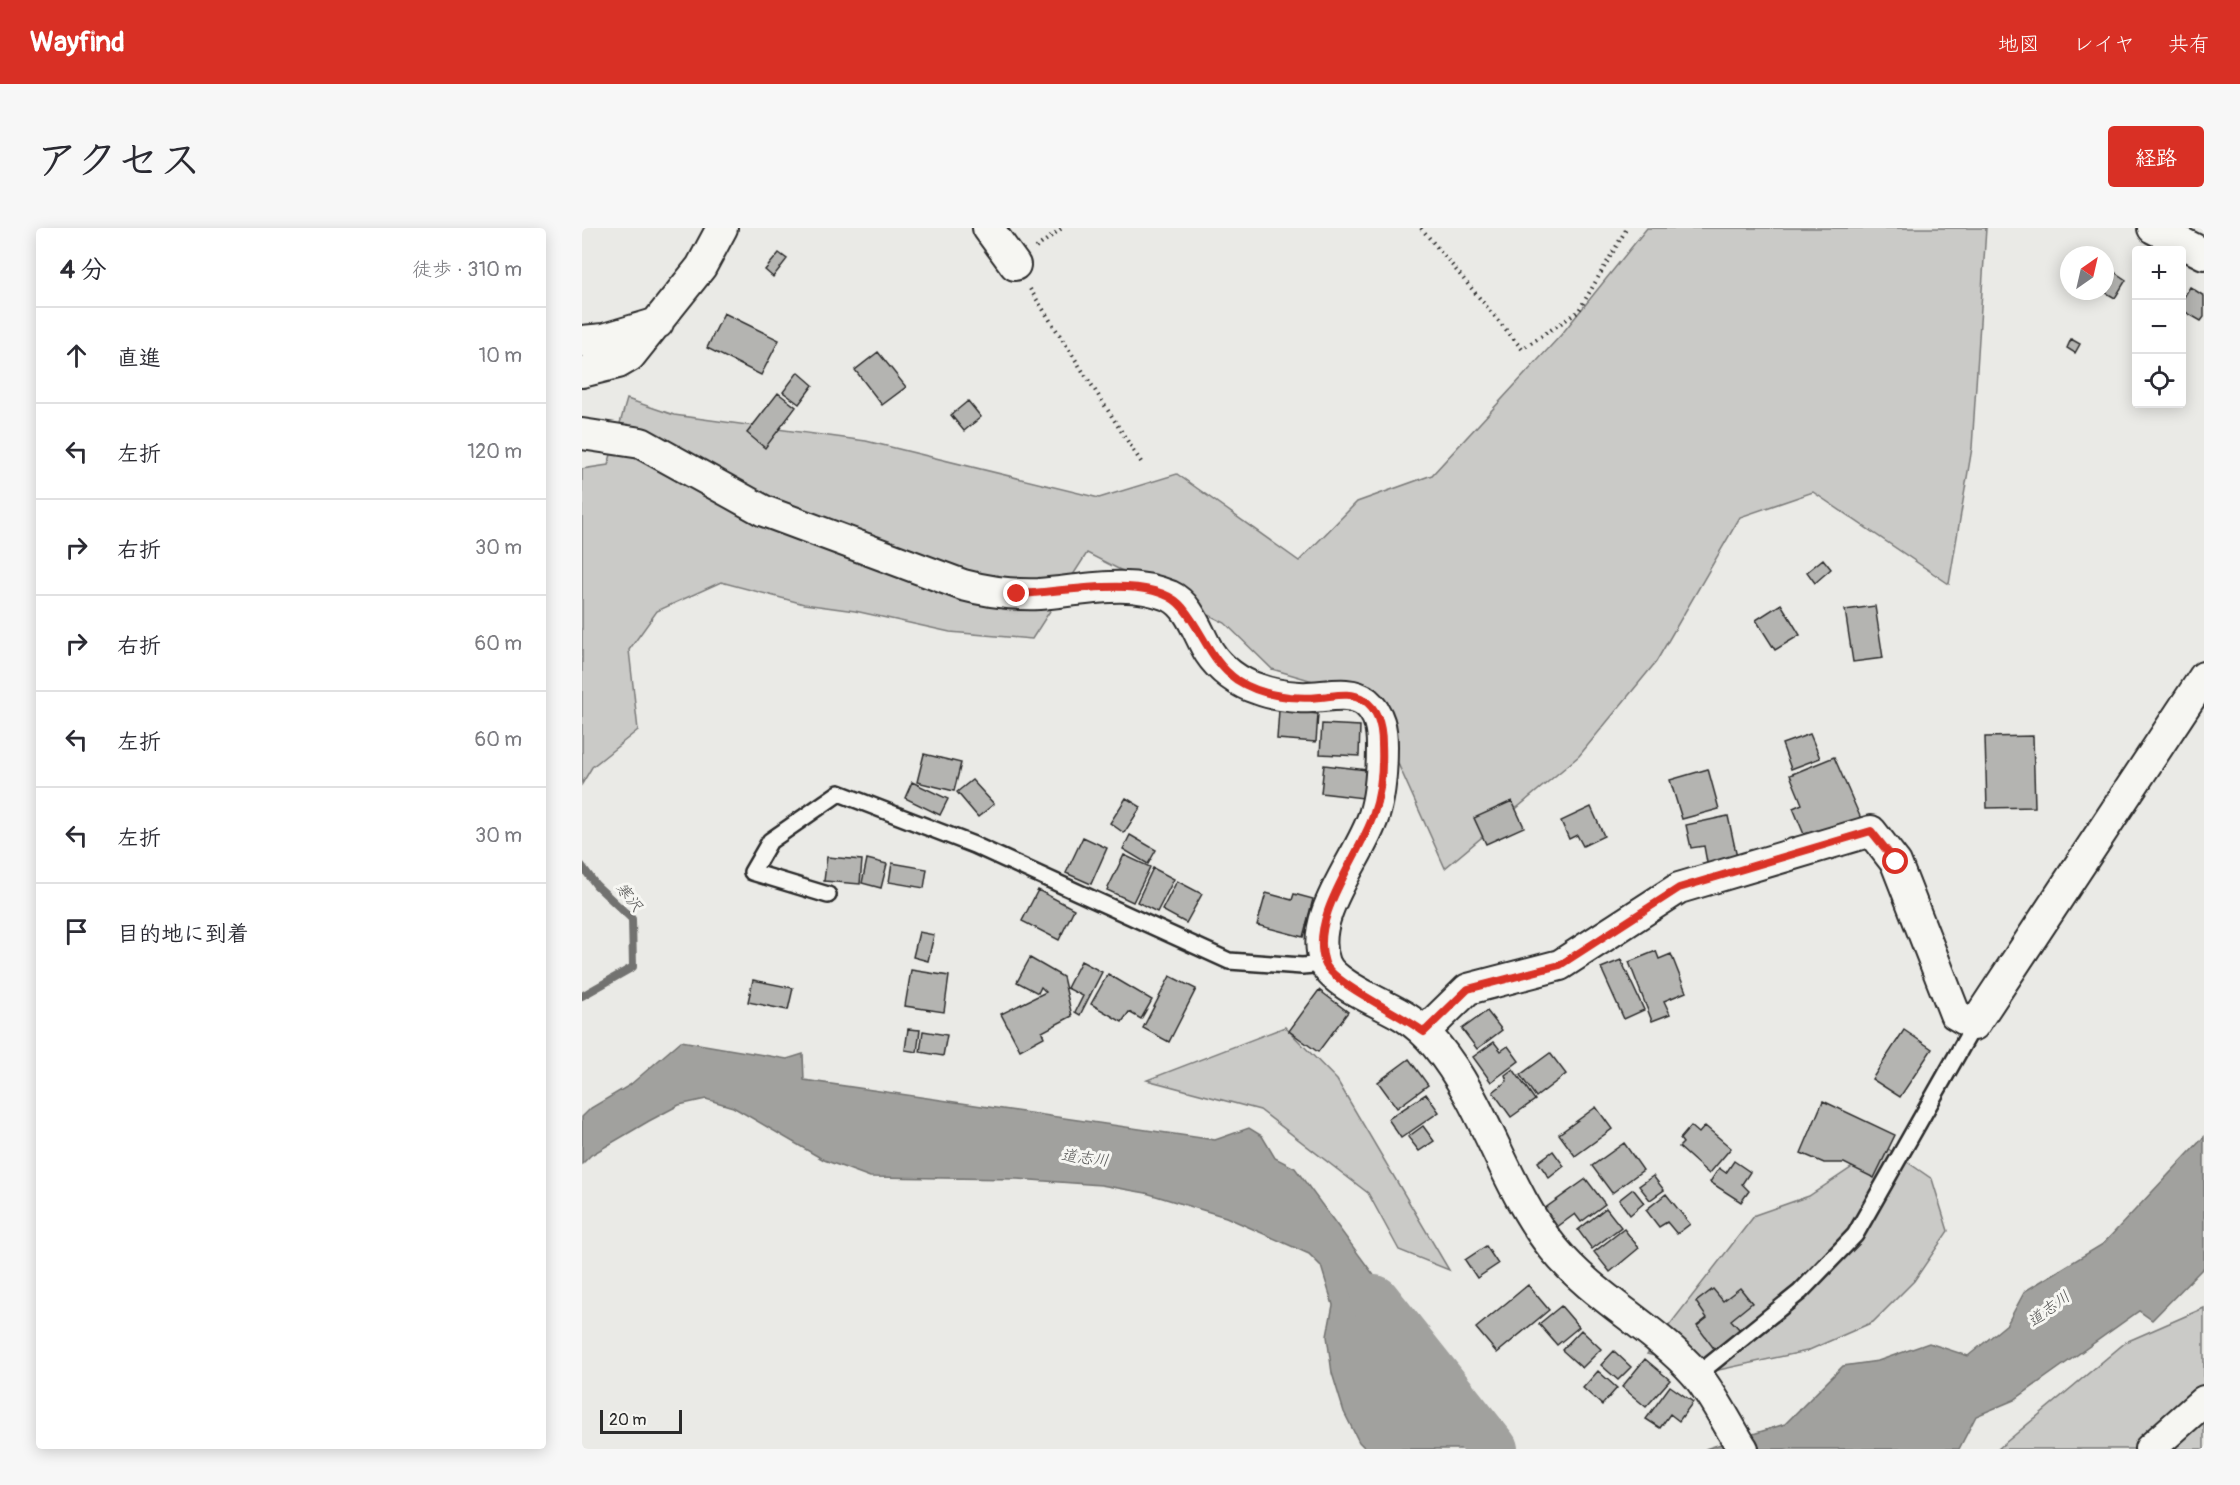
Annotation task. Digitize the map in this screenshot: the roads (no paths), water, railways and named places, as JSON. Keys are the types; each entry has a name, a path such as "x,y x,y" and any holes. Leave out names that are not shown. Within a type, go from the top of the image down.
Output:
{"street":[{"path":"582,372 618,363 630,356 701,267 722,228"},
{"path":"988,228 1015,265"},
{"path":"2152,228 2204,254"},
{"path":"582,341 604,339 658,322"},
{"path":"582,434 641,443 764,511 963,585 992,593 1017,594 1097,586 1160,593 1174,598 1184,609 1211,655 1237,680 1275,694 1319,698 1352,695 1364,700 1375,711 1381,725 1382,773 1375,813 1363,843 1324,917 1325,964 1343,982 1407,1018 1424,1032 1462,1083 1524,1203 1553,1248 1589,1285 1659,1340 1697,1375 1743,1449"},
{"path":"1424,1032 1468,989 1560,965 1679,888 1871,831 1896,862 1955,1014 1974,1024 2204,677"},
{"path":"2150,1449 2204,1401"}],"lane":[{"path":"828,895 752,872 770,841 839,793 974,845 1229,961 1302,966 1325,964"},
{"path":"1697,1375 1800,1292 1855,1235 1974,1024"}],"water":[{"path":"681,1041 787,1059 803,1054 804,1080 1215,1140 1249,1128 1262,1136 1275,1158 1295,1168 1409,1323 1424,1375 1514,1449 1366,1449 1359,1442 1344,1412 1332,1373 1327,1336 1333,1305 1321,1266 1309,1254 1226,1217 1146,1193 1101,1185 1017,1179 870,1177 824,1160 733,1107 706,1099 679,1105 591,1155 582,1164 582,1117 591,1108 630,1085"},
{"path":"2204,1137 2204,1267 2152,1320 2139,1311 2014,1400 1976,1416 1959,1449 1705,1449 1785,1424 1843,1366 1878,1361 1929,1343 1968,1356 2007,1324 2025,1291 2103,1244"}],"waterway":[{"name":"寒沢","path":"582,866 596,885 632,919 633,967 582,996"},
{"name":"道志川","path":"1375,1300 1493,1449"}]}
